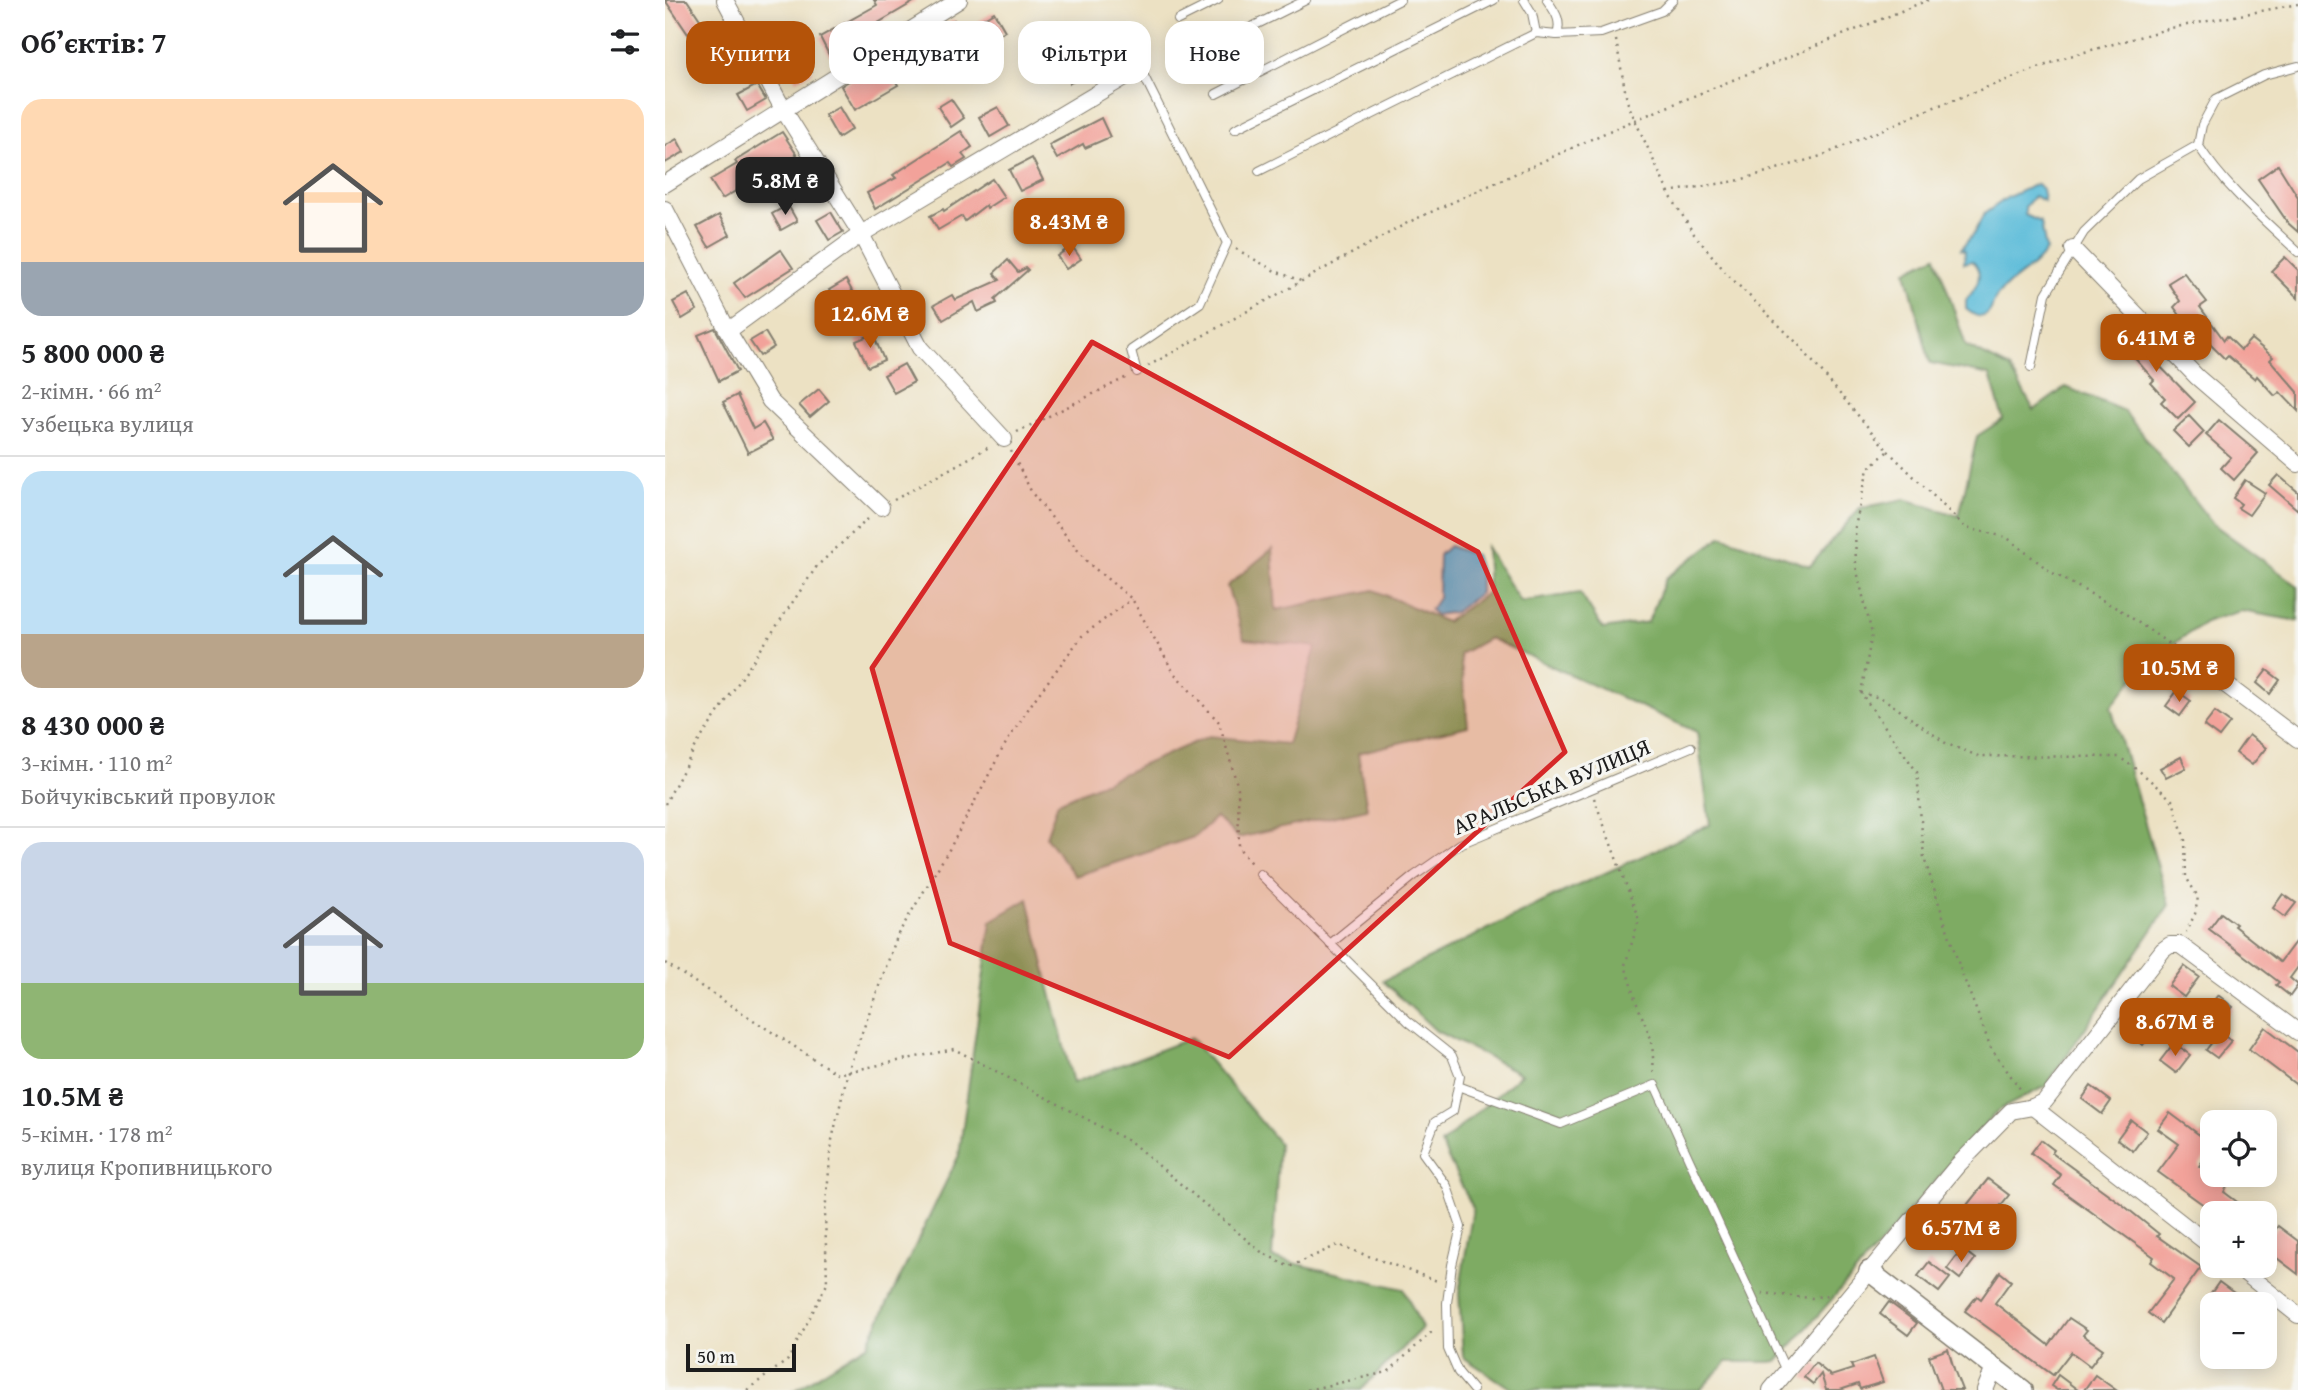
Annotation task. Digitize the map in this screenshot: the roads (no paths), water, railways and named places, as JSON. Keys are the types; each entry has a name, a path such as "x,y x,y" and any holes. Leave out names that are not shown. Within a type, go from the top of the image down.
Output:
{"street":[{"path":"725,0 783,109 861,234 920,348 1004,439"},
{"path":"665,184 959,0"},
{"path":"728,331 861,234 1113,84"},
{"path":"665,209 728,331 770,401 881,507"},
{"path":"2073,249 2197,377 2298,464"},
{"path":"2193,660 2298,739"},
{"path":"1777,1384 1957,1166 2011,1111 2033,1107 2045,1101 2163,950 2170,945 2180,945 2298,1032"},
{"path":"2033,1107 2200,1238"},
{"path":"1868,1271 2024,1390"},
{"path":"2251,1278 2298,1315"},
{"path":"1985,1390 1994,1367"}],"lane":[{"path":"1178,20 1218,0"},
{"path":"1264,21 1306,0"},
{"path":"1216,94 1401,0"},
{"path":"1235,129 1494,0"},
{"path":"1524,0 1532,13 1536,33"},
{"path":"1547,0 1559,17 1557,35"},
{"path":"1259,171 1536,33 1601,33 1662,11 1673,0"},
{"path":"2298,66 2264,75 2216,99 2202,125 2198,145 2212,168 2239,197 2298,251"},
{"path":"1137,372 1131,350 1200,303 1227,243 1148,84"},
{"path":"2031,367 2046,294 2084,232 2138,179 2198,145"},
{"name":"АРАЛЬСЬКА ВУЛИЦЯ","path":"1330,944 1413,876 1460,844 1691,747"},
{"path":"1260,874 1408,1021 1452,1056 1460,1076 1453,1111 1435,1122 1423,1153 1447,1186 1461,1227 1449,1285 1448,1349 1458,1372 1473,1390"},
{"path":"1458,1086 1561,1124 1655,1085 1749,1291 1777,1384"}],"water":[{"path":"2037,184 2042,189 2044,201 2034,196 2025,207 2025,215 2041,222 2046,250 1995,298 1988,313 1983,316 1976,315 1966,309 1966,300 1976,286 1978,271 1972,261 1964,263 1965,250 1961,249 1984,214 2008,197"},
{"path":"1449,546 1475,555 1480,571 1480,593 1455,612 1436,615 1430,610 1438,598 1439,555"}]}
